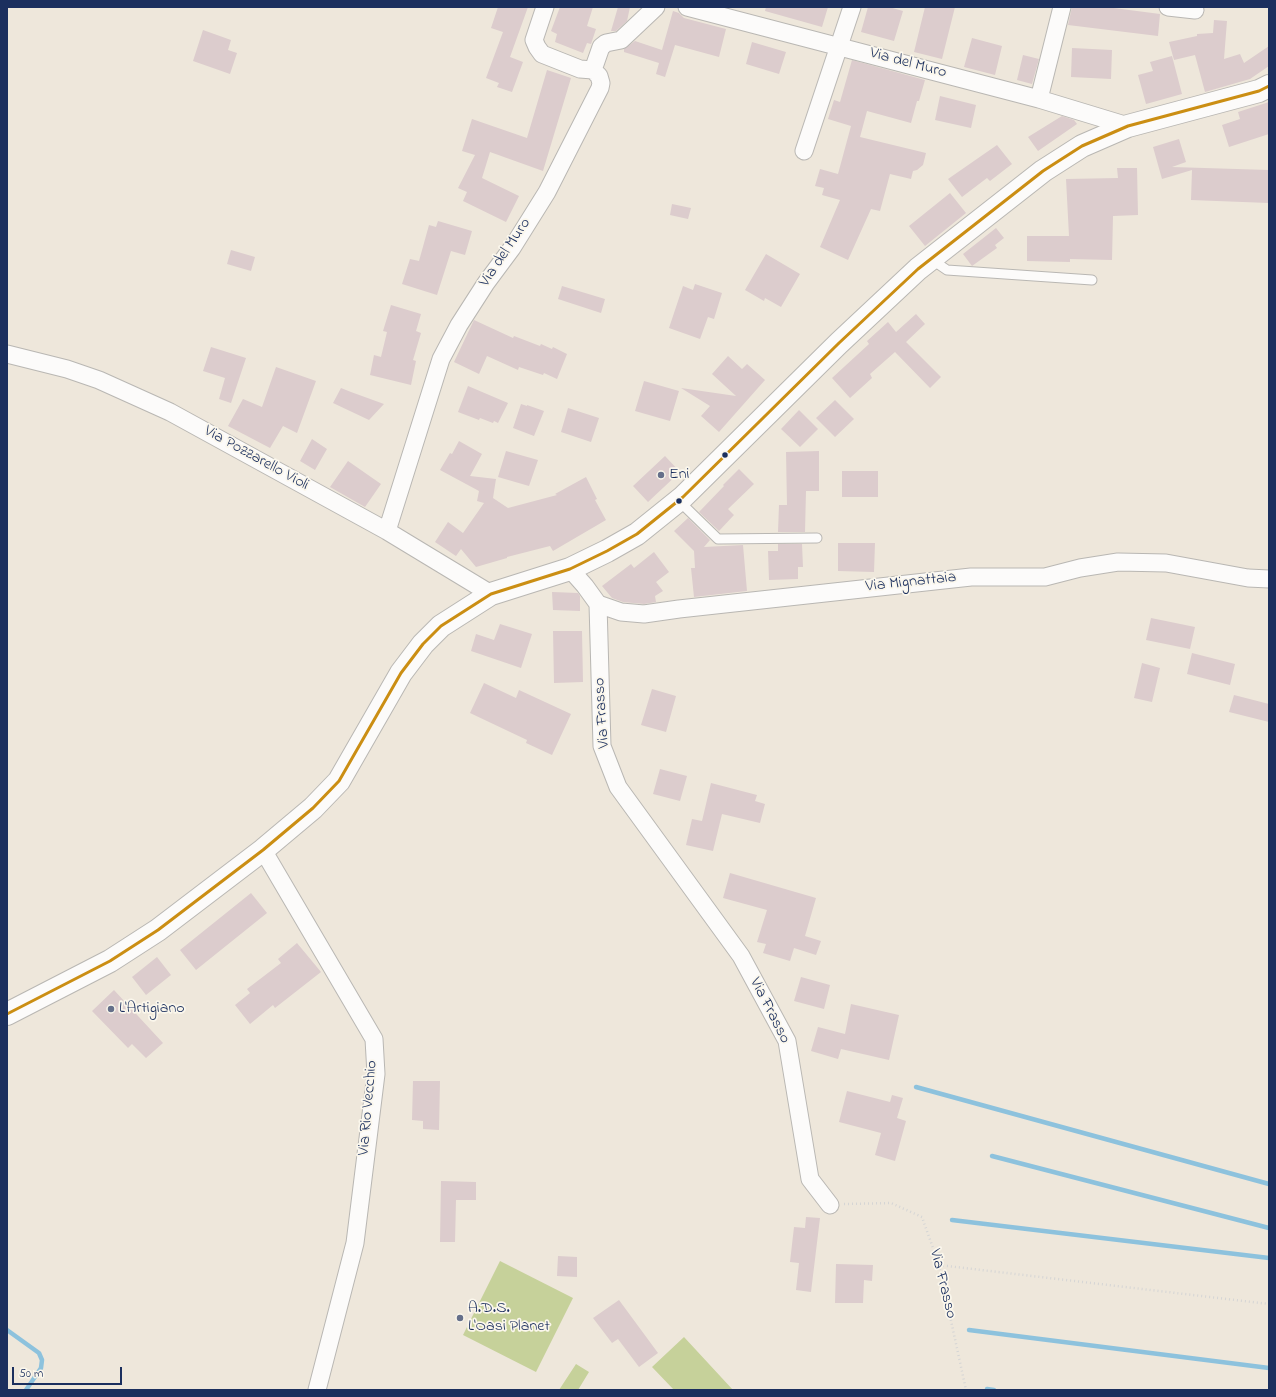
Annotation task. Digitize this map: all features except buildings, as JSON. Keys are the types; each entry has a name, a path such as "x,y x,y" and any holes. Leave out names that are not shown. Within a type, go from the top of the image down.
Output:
{"street":[{"path":"545,7 534,40 542,54 580,69 593,70 601,47 606,43 622,40 656,7"},
{"name":"Via del Muro","path":"687,7 1039,99 1128,126"},
{"path":"804,151 852,7"},
{"path":"1039,99 1062,7"},
{"path":"1168,7 1195,10"},
{"name":"Via del Muro","path":"387,531 441,359 459,325 486,283 512,248 547,192 600,88 601,83 599,76 593,70"},
{"path":"7,1014 110,961 158,930 263,850 313,808 338,781 401,673 423,644 441,626 491,594 570,569 637,534 679,501 839,343 918,269 1044,171 1082,146 1128,126 1259,91 1269,86"},
{"name":"Via Pozzarello Violi","path":"7,354 67,369 99,380 170,412 387,531 491,594"},
{"name":"Via Mignattaia","path":"598,604 621,612 644,614 971,576 1045,577 1080,568 1118,562 1166,563 1248,578 1269,579"},
{"path":"570,569 598,604"},
{"name":"Via Frasso","path":"598,604 602,746 618,788 741,956 787,1041 810,1179 830,1205"},
{"name":"Via Rio Vecchio","path":"263,850 374,1039 376,1074 355,1243 317,1390"}],"lane":[{"path":"931,258 947,270 1092,280"},
{"path":"679,501 718,539 817,538"}],"path":[{"name":"Via Frasso","path":"830,1205 891,1203 922,1217 939,1265 966,1390"},
{"path":"939,1265 1269,1304"}],"green space":[{"path":"500,1261 573,1298 536,1372 463,1335"},
{"path":"684,1337 733,1390 674,1390 652,1367"},
{"path":"576,1364 589,1372 578,1390 559,1390"}],"waterway":[{"path":"916,1087 1269,1184"},
{"path":"992,1156 1269,1228"},
{"path":"952,1220 1269,1258"},
{"path":"7,1330 39,1353 42,1360 41,1368 26,1390"},
{"path":"969,1330 1269,1368"},
{"path":"987,1389 994,1390"}],"transit line":[{"path":"7,1014 110,961 158,930 263,850 313,808 339,781 401,673 423,644 441,626 491,594 570,569 637,534 683,497 839,343 918,269 1043,171 1082,146 1128,126 1259,91 1269,86"}],"place":[{"name":"Eni","path":"661,475"},
{"name":"L'Artigiano","path":"111,1009"},
{"name":"A.D.S. L'Oasi Planet","path":"460,1318"}]}
